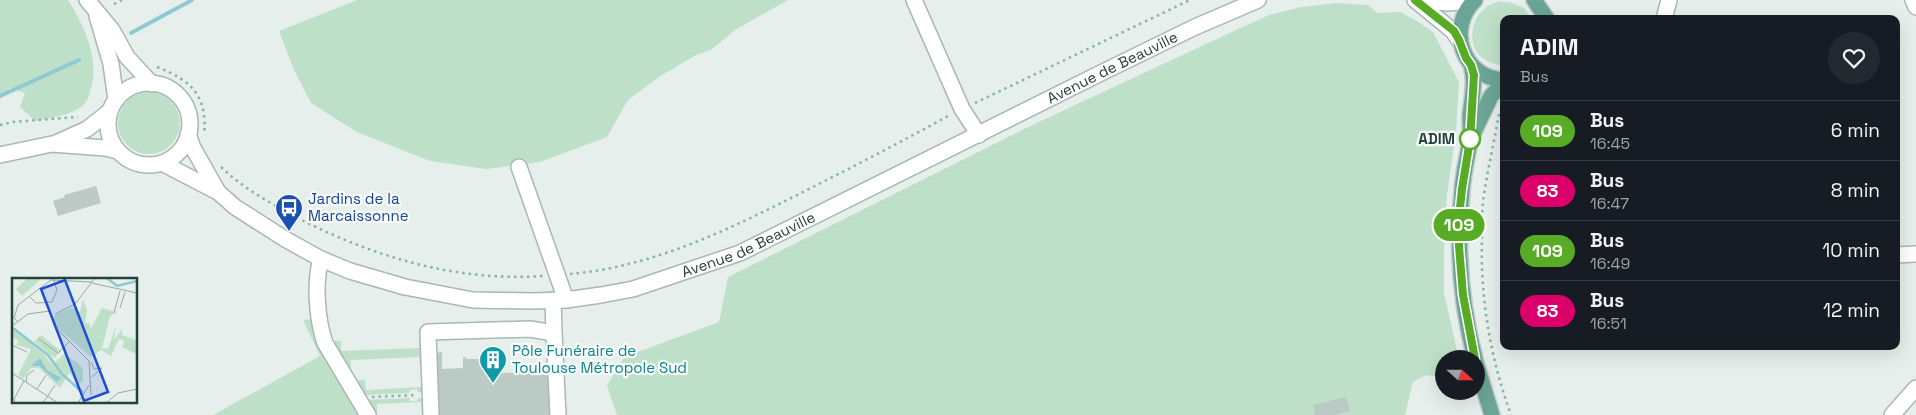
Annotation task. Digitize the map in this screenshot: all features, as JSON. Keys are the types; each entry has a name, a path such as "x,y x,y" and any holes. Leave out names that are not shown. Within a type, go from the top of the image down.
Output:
{"main road":[{"path":"1473,350 1463,295 1459,246 1462,189 1470,140 1474,83 1471,65 1459,40 1462,19 1474,1"},
{"path":"1537,1 1545,15"},
{"path":"1471,65 1488,77 1500,80"},
{"path":"1470,140 1492,96 1500,86"},
{"path":"1485,392 1492,415"}],"street":[{"path":"914,0 962,109 979,135"},
{"name":"Avenue de Beauville","path":"162,163 218,192 235,207 262,225 321,259 350,271 405,287 473,300 560,300 633,290 740,253 1195,27 1258,0"},
{"path":"1415,0 1454,31 1459,40"},
{"path":"1421,0 1447,3 1474,1"},
{"path":"1665,15 1669,0"},
{"path":"1913,0 1916,7"},
{"path":"92,6 112,30 127,57 152,84"},
{"path":"92,6 110,64 113,106 109,132 118,151"},
{"path":"0,155 52,144 88,129 128,89 144,84 152,84 170,90 184,103 188,115 188,134 181,149 162,163 146,165 138,163 130,160 118,151 105,148 52,144"},
{"name":"Avenue de Beauville","path":"188,134 193,148 218,192"},
{"path":"519,167 558,275 560,300 554,333 558,415"},
{"path":"1900,255 1916,254"},
{"path":"321,259 318,270 322,336 368,415"},
{"path":"431,415 428,332 530,329 554,333"},
{"path":"1892,415 1916,388"}],"path":[{"path":"114,4 122,0"},
{"name":"Avenue de Beauville","path":"216,161 241,184 283,210 334,236 374,252 429,267 479,274 505,276 579,273 670,252 733,228 962,109 1190,0"},
{"path":"154,67 174,73 193,88 204,112 203,140"},
{"path":"1500,113 1483,202 1482,263 1485,315 1493,356 1499,381 1512,415"},
{"path":"0,125 13,122 82,117"},
{"path":"363,397 430,395"}],"green space":[{"path":"0,0 68,0 85,32 92,56 93,80 87,100 82,106 62,115 35,121 20,107 25,93 10,88 0,99"},
{"path":"357,0 788,0 735,30 711,50 696,55 659,77 628,100 607,137 540,162 486,169 430,161 357,132 311,103 294,70 279,31"},
{"path":"1497,2 1509,2 1524,8 1529,15 1500,15 1500,65 1490,62 1479,55 1475,48 1472,33 1481,12"},
{"path":"1336,3 1368,5 1377,13 1400,12 1433,32 1459,82 1456,132 1447,195 1444,250 1444,293 1457,350 1435,350 1435,376 1426,375 1413,382 1405,415 617,415 607,386 624,357 719,322 728,277 1028,127 1269,15 1301,7"},
{"path":"149,92 161,94 171,101 178,111 180,123 178,135 171,145 161,152 149,154 137,152 127,145 120,135 118,123 120,111 127,101 137,94"},
{"path":"314,319 365,415 213,415 320,356 303,320"},
{"path":"419,337 422,337 423,367 420,367 419,357 351,360 351,370 349,370 331,341 341,341 341,351 419,348"},
{"path":"421,377 423,378 424,392 418,392 417,389 410,390 409,393 364,395 355,380 365,380 366,390 421,387"},
{"path":"410,398 410,401 417,401 418,398 424,398 425,412 422,412 421,402 377,404 377,414 374,414 363,400"}],"building":[{"path":"96,186 101,203 58,216 53,201 65,197 64,195"},
{"name":"Pôle Funéraire de Toulouse Métropole Sud","path":"442,352 442,369 463,368 463,357 466,357 466,359 496,359 496,355 502,355 502,373 549,372 550,415 438,415 437,353"},
{"path":"1346,397 1350,411 1335,415 1315,415 1313,405"}],"waterway":[{"path":"131,33 192,0"},
{"path":"0,96 79,60"}],"bus line":[{"name":"109","path":"1415,0 1426,11 1454,31 1474,75 1470,140 1459,217 1460,272 1473,350"}],"place":[{"name":"ADIM","path":"1470,139"},
{"name":"Jardins de la Marcaissonne","path":"289,232"},
{"name":"Pôle Funéraire de Toulouse Métropole Sud","path":"493,384"}]}
